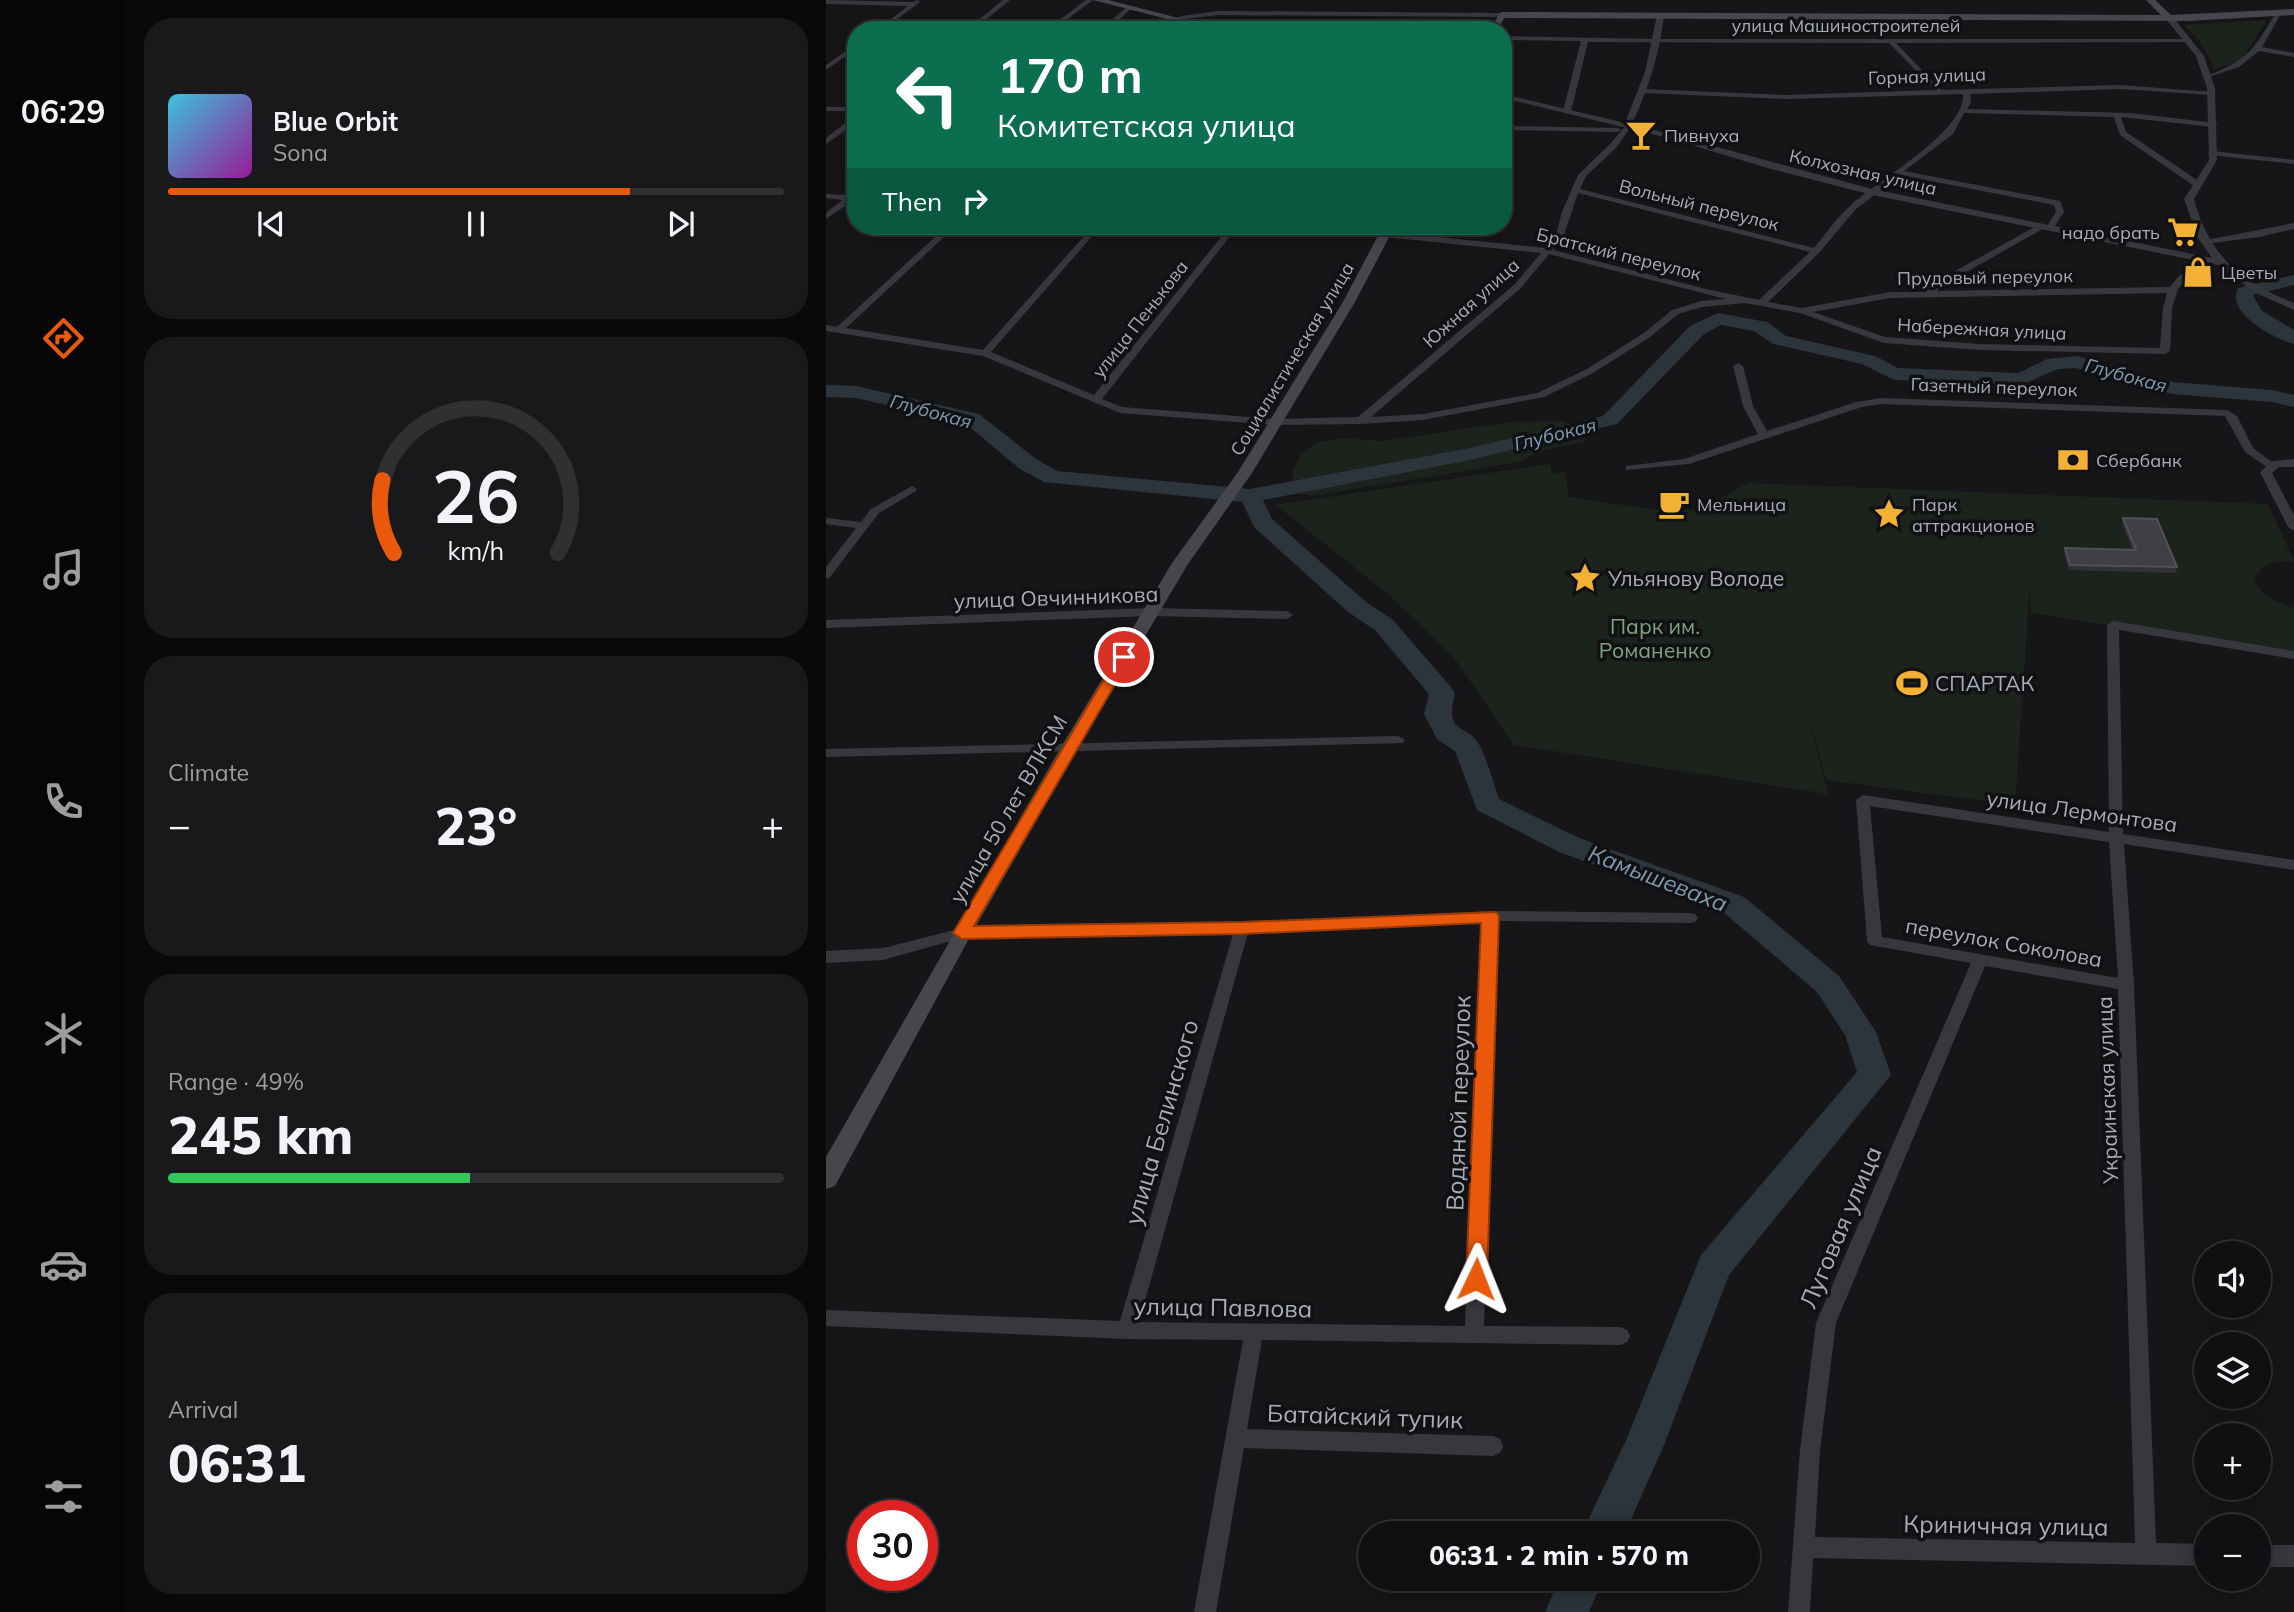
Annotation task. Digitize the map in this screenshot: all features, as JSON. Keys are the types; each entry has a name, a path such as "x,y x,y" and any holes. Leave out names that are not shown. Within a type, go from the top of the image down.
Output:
{"main road":[{"path":"1097,0 1185,21"},
{"path":"2150,0 2169,18"},
{"path":"1498,21 1501,15 2169,18 2294,12"},
{"name":"Социалистическая улица","path":"1245,473 1349,302 1384,235"},
{"name":"улица 50 лет ВЛКСМ","path":"826,1179 962,933 1070,747 1180,563 1245,473"}],"street":[{"path":"981,21 1007,0"},
{"path":"1061,21 1090,0"},
{"path":"826,8 837,1"},
{"path":"826,2 917,2"},
{"path":"891,21 917,2"},
{"path":"1174,21 1218,5"},
{"path":"1114,21 1129,8"},
{"path":"2208,77 2241,66 2260,49 2279,12"},
{"path":"1199,14 1501,15"},
{"path":"1384,21 1387,14"},
{"path":"1627,128 1643,91 1657,41 1660,17"},
{"path":"2169,18 2190,40 2208,77 2211,93 2213,160 2189,199 2205,241 2219,262 2242,283 2294,307"},
{"name":"улица Машиностроителей","path":"1512,38 1657,41 2190,40"},
{"path":"1567,111 1586,40"},
{"path":"1890,40 1938,90"},
{"path":"2260,49 2294,55"},
{"path":"826,68 847,53"},
{"path":"826,56 842,57"},
{"name":"Горная улица","path":"1643,91 1787,97 1938,90 2120,87 2211,93"},
{"path":"1761,303 1816,251 1852,208 1950,132 1963,111 1966,90"},
{"path":"1512,98 1627,128"},
{"path":"826,108 847,109"},
{"path":"1963,111 2117,115 2213,125"},
{"path":"2117,115 2123,133 2197,184"},
{"path":"826,142 847,126"},
{"path":"1512,128 1627,128"},
{"name":"Колхозная улица","path":"1627,128 1651,131 1872,192 2219,262"},
{"name":"Южная улица","path":"1360,421 1518,285 1560,235 1582,175 1627,128"},
{"path":"2212,153 2294,162"},
{"path":"1897,172 2057,203 2060,212 2047,227 1951,277 1929,293"},
{"name":"Вольный переулок","path":"1575,190 1816,251"},
{"path":"826,197 847,196"},
{"path":"826,217 847,201"},
{"path":"2205,241 2294,226"},
{"path":"841,329 942,235"},
{"path":"985,353 1089,235"},
{"name":"улица Пенькова","path":"1097,398 1227,235"},
{"name":"Братский переулок","path":"1425,235 1548,251 1761,303"},
{"path":"2170,290 2183,274 2204,259"},
{"name":"Прудовый переулок","path":"1802,311 1880,296 1929,293 2170,290"},
{"name":"Набережная улица","path":"1761,303 1802,311 1871,337 1896,342 2165,351 2170,290"},
{"path":"826,328 985,353 1097,398 1120,410 1275,422 1360,421 1423,417 1529,398 1590,371 1647,335 1675,312 1701,304 1744,300"},
{"path":"1738,366 1748,406 1764,436"},
{"name":"Газетный переулок","path":"1630,468 1685,462 1860,404 1881,401 2227,413 2232,416 2249,450 2272,466"},
{"path":"2294,463 2267,469 2268,478 2290,514 2294,527"},
{"path":"826,575 875,511 912,489"},
{"path":"826,521 863,526"},
{"name":"улица Овчинникова","path":"826,624 1151,612 1287,615"},
{"name":"Украинская улица","path":"2146,1554 2126,985 2116,837 2113,625 2294,655"},
{"path":"826,753 1398,740"},
{"name":"улица Лермонтова","path":"1875,941 1863,800 2294,865"},
{"path":"826,957 883,954 962,933 1242,928 1490,916 1690,918"},
{"name":"Водяной переулок","path":"1474,1334 1490,916"},
{"name":"улица Белинского","path":"1128,1330 1242,928"},
{"name":"переулок Соколова","path":"1875,941 2126,985"},
{"name":"Луговая улица","path":"1799,1612 1810,1450 1826,1323 1980,960"},
{"name":"улица Павлова","path":"826,1318 1128,1330 1620,1336"},
{"path":"1205,1612 1254,1332"},
{"name":"Батайский тупик","path":"1235,1438 1493,1446"},
{"name":"Криничная улица","path":"1803,1548 2194,1555"},
{"path":"2271,1556 2294,1556"}],"green space":[{"path":"2267,20 2241,61 2215,69 2199,40 2184,25"},
{"path":"1562,421 1590,434 1583,442 1544,450 1518,462 1312,496 1292,493 1293,471 1300,456 1318,442 1343,438 1384,441 1510,422"},
{"name":"Парк им. Романенко","path":"1550,464 1552,473 1565,472 1569,497 1656,510 1699,510 1748,483 2268,504 2294,561 2270,564 2257,574 2254,580 2266,595 2294,608 2294,653 2031,613 2030,584 2015,805 1826,780 1801,687 1828,794 1514,745 1453,656 1389,595 1276,505"}],"building":[{"path":"2123,518 2157,519 2177,567 2070,565 2065,548 2136,550"}],"waterway":[{"name":"Глубокая","path":"2294,280 2244,292 2244,300 2254,314 2294,338"},
{"name":"Глубокая","path":"1250,496 1470,454 1610,420 1697,330 1718,319 1760,326 1780,340 1868,360 1894,374 2021,379 2054,363 2077,362 2172,388 2272,396 2294,401"},
{"name":"Глубокая","path":"826,391 856,392 972,418 1028,464 1052,477 1250,496"},
{"name":"Камышеваха","path":"1250,496 1262,522 1357,607 1384,625 1442,693 1437,714 1446,733 1467,747 1487,804 1569,845 1733,904 1828,984 1860,1032 1874,1075 1714,1266 1644,1445 1609,1521"},
{"name":"Камышеваха","path":"1567,1612 1576,1591"}],"place":[{"name":"Пивнуха","path":"1641,135"},
{"name":"надо брать","path":"2183,232"},
{"name":"Цветы","path":"2198,272"},
{"name":"Сбербанк","path":"2073,460"},
{"name":"Мельница","path":"1674,504"},
{"name":"Парк аттракционов","path":"1889,514"},
{"name":"Ульянову Володе","path":"1585,578"},
{"name":"СПАРТАК","path":"1912,683"}],"route":[{"path":"1124,657 962,933 1242,928 1490,916 1476,1279"}]}
